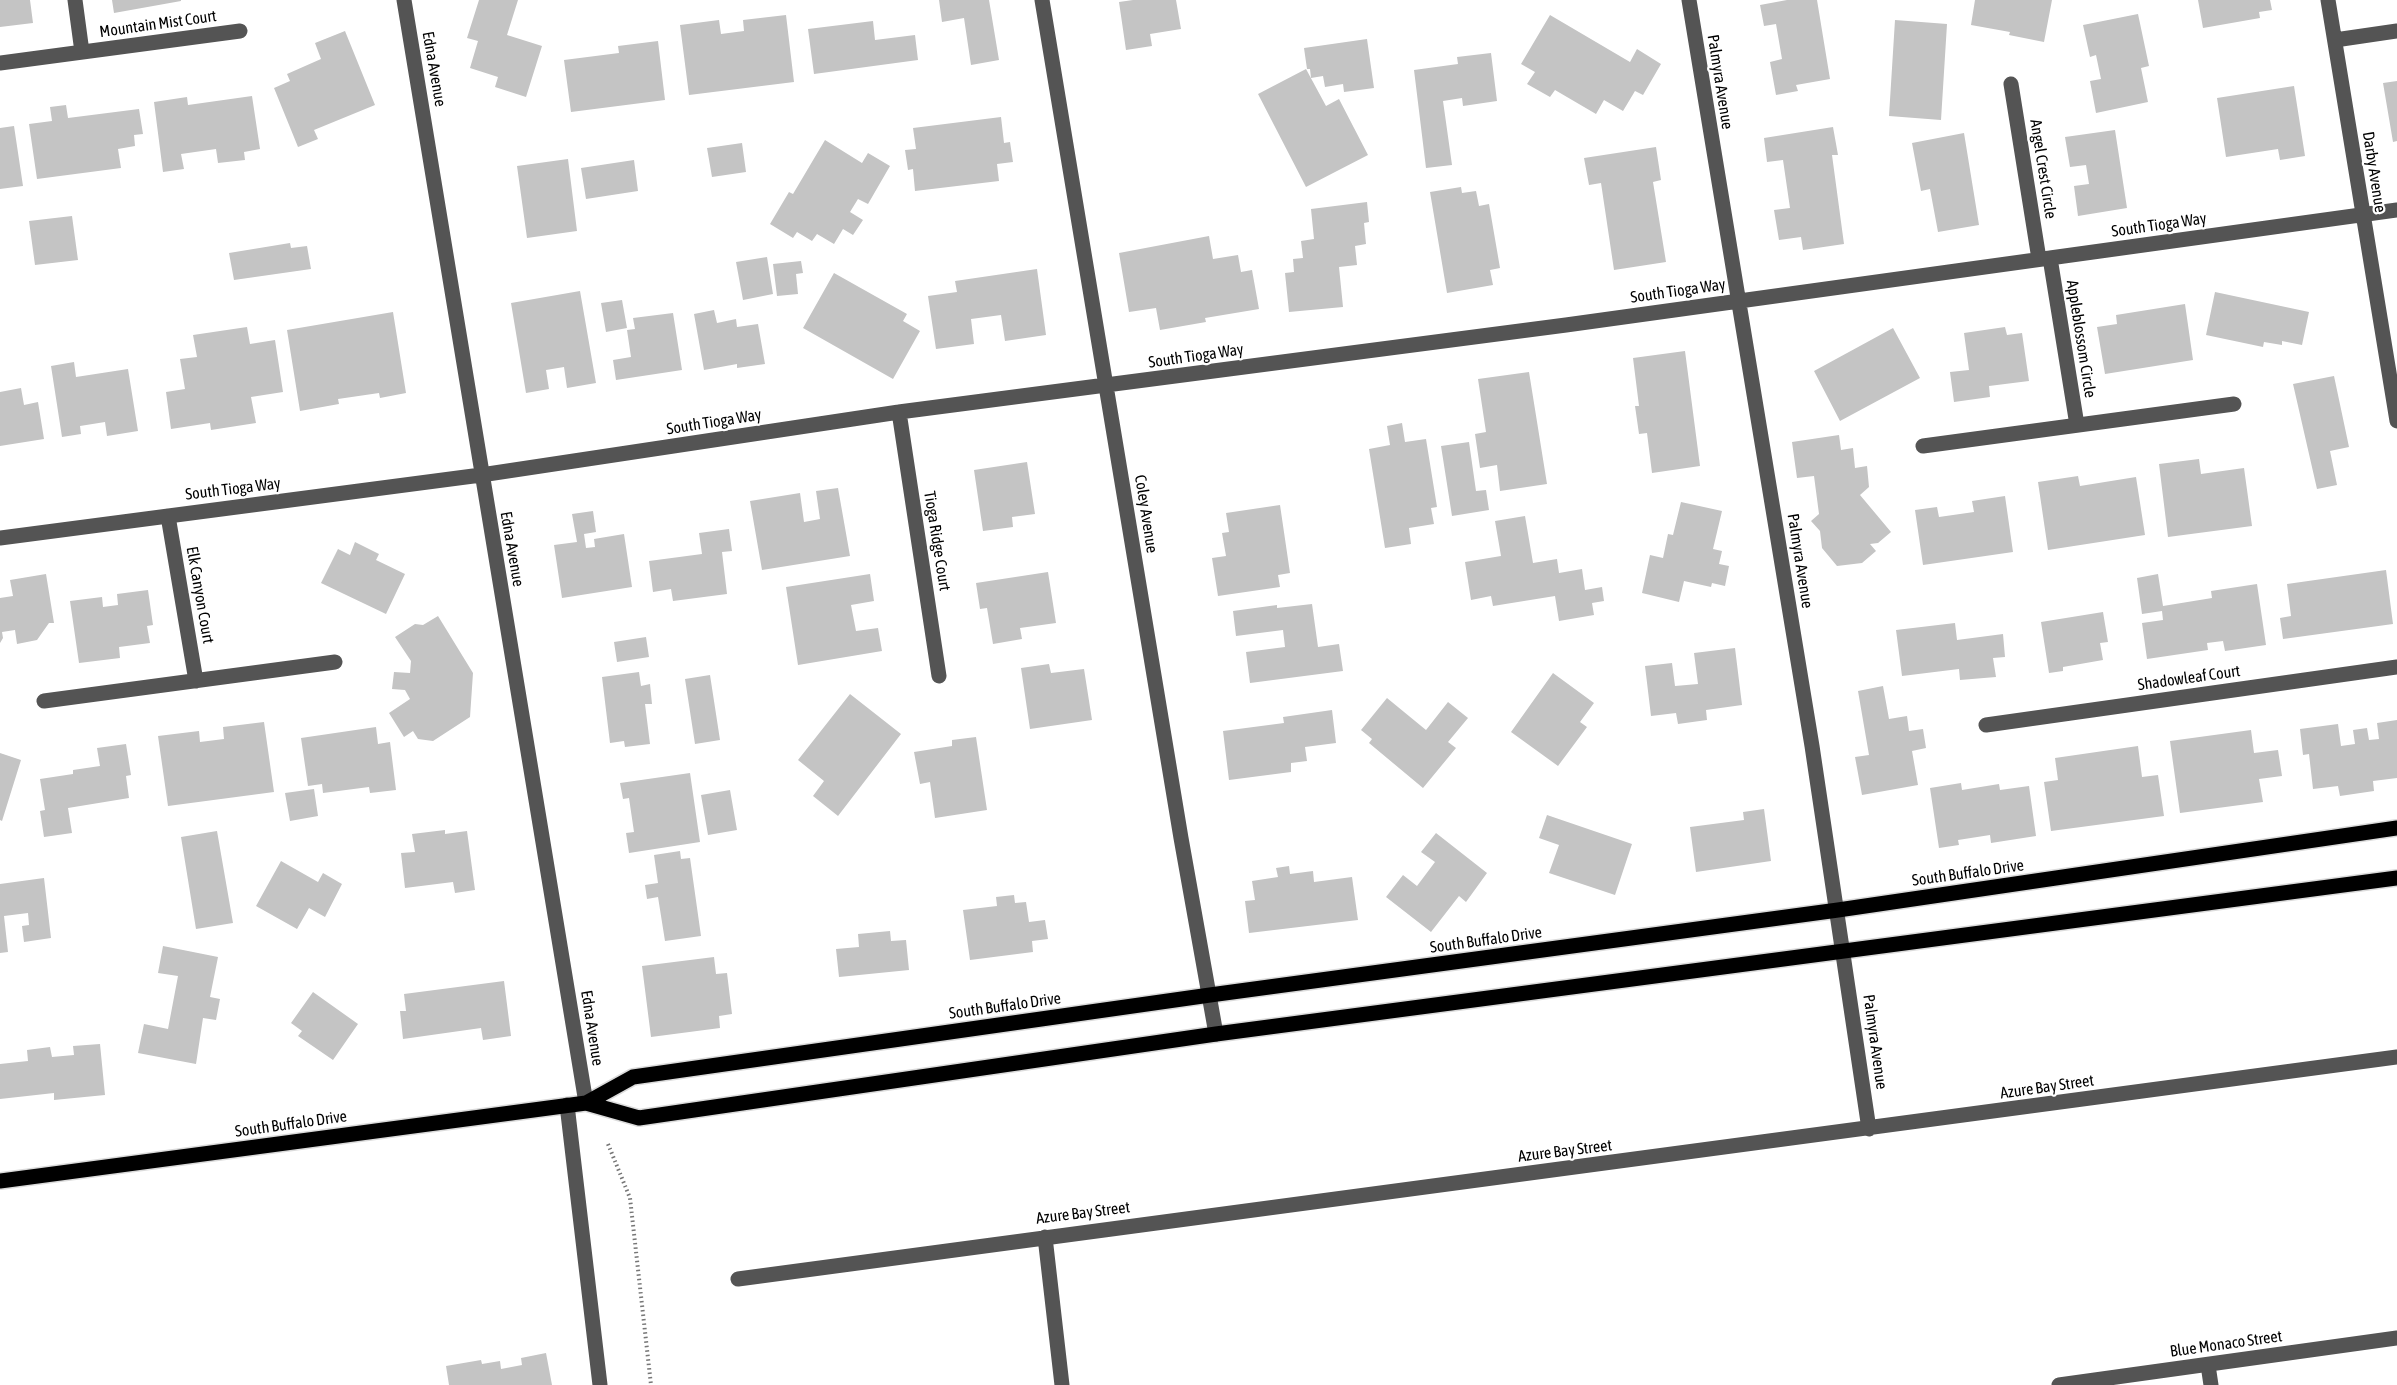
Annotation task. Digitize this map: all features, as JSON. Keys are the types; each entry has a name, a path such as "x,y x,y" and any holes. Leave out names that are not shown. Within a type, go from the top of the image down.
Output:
{"main road":[{"name":"South Buffalo Drive","path":"0,1181 586,1103 633,1077 1210,995 1838,910 2397,828"},
{"name":"South Buffalo Drive","path":"586,1103 639,1118 1216,1034 2397,878"}],"street":[{"name":"Mountain Mist Court","path":"75,0 82,52"},
{"name":"Edna Avenue","path":"404,0 586,1103"},
{"name":"Coley Avenue","path":"1042,0 1181,838 1216,1034"},
{"name":"Palmyra Avenue","path":"1689,0 1845,952 1869,1129"},
{"name":"Darby Avenue","path":"2328,0 2397,421"},
{"name":"Mountain Mist Court","path":"0,63 240,31"},
{"path":"2335,40 2397,31"},
{"name":"Angel Crest Circle","path":"2011,84 2044,259"},
{"name":"South Tioga Way","path":"0,538 482,475 899,412 1738,301 2397,210"},
{"name":"Appleblossom Circle","path":"2044,259 2077,425"},
{"path":"1923,446 2234,404"},
{"name":"Tioga Ridge Court","path":"899,412 939,676"},
{"name":"Elk Canyon Court","path":"168,516 196,681"},
{"path":"44,701 335,662"},
{"name":"Shadowleaf Court","path":"1986,726 2397,667"},
{"name":"Azure Bay Street","path":"738,1279 1045,1236 1869,1129 2397,1057"},
{"path":"567,1106 600,1385"},
{"path":"1045,1236 1062,1385"},
{"name":"Blue Monaco Street","path":"2060,1385 2397,1338"},
{"path":"2208,1365 2211,1385"}],"path":[{"path":"608,1144 630,1198 651,1385"}],"building":[{"path":"0,0 30,0 33,23 0,27"},
{"path":"112,0 181,0 181,1 114,13"},
{"path":"479,0 518,0 507,35 542,46 526,97 495,87 498,77 470,68 478,41 467,38"},
{"path":"939,0 989,0 999,60 971,65 964,18 942,22"},
{"path":"1176,0 1181,29 1150,34 1152,46 1126,50 1119,2"},
{"path":"1787,0 1817,0 1830,79 1796,85 1798,91 1776,95 1770,62 1782,59 1776,24 1764,26 1760,5"},
{"path":"1975,0 2052,0 2044,42 2009,35 2010,32 1971,25"},
{"path":"2198,0 2270,0 2272,10 2259,12 2260,18 2203,28"},
{"path":"2138,14 2149,66 2141,68 2148,102 2096,113 2090,81 2101,79 2096,55 2090,57 2083,25"},
{"path":"786,15 794,82 689,95 680,25 719,20 721,34 744,31 743,20"},
{"path":"1550,15 1630,62 1637,49 1661,64 1643,95 1635,91 1623,111 1604,100 1596,114 1555,90 1550,97 1527,84 1535,72 1521,64"},
{"path":"1895,20 1947,24 1941,120 1889,116"},
{"path":"873,21 875,40 915,35 918,60 814,74 808,29"},
{"path":"345,31 375,105 314,130 318,139 298,147 274,88 290,81 287,74 321,59 315,43"},
{"path":"1367,39 1374,88 1344,92 1343,84 1325,87 1323,76 1311,78 1310,69 1307,69 1304,48"},
{"path":"658,41 665,100 571,112 564,60 619,53 618,46"},
{"path":"1491,53 1497,101 1463,106 1462,98 1443,101 1452,165 1426,168 1414,70 1458,64 1457,57"},
{"path":"1306,69 1326,106 1339,99 1368,155 1306,187 1258,94"},
{"path":"2397,81 2397,141 2393,142 2383,83"},
{"path":"2294,86 2305,156 2280,160 2278,149 2226,157 2217,98"},
{"path":"252,96 260,149 244,152 245,160 218,163 216,149 181,154 184,169 163,172 154,102 187,97 188,105"},
{"path":"66,105 68,118 139,109 143,134 134,135 135,146 118,149 121,168 37,179 29,124 52,121 50,107"},
{"path":"1001,117 1004,143 1010,142 1013,162 997,164 999,181 915,191 913,169 908,170 905,150 916,149 913,128"},
{"path":"14,126 23,186 0,189 0,128"},
{"path":"1833,127 1838,155 1832,155 1844,244 1803,250 1801,237 1779,240 1774,210 1790,208 1783,160 1767,162 1764,138"},
{"path":"2115,130 2127,208 2078,216 2074,186 2089,184 2086,165 2070,167 2065,137"},
{"path":"1964,133 1979,225 1938,232 1930,189 1921,191 1912,143"},
{"path":"825,140 862,163 868,153 890,166 868,204 858,199 850,212 863,220 853,235 843,229 834,244 817,234 812,241 797,232 793,238 770,224 789,192 793,194"},
{"path":"742,143 746,172 712,177 707,148"},
{"path":"1656,147 1661,180 1653,182 1666,262 1614,270 1601,183 1589,185 1584,158"},
{"path":"568,159 577,231 527,238 517,166"},
{"path":"634,160 638,191 586,199 581,168"},
{"path":"1461,187 1462,193 1476,191 1479,206 1489,204 1500,268 1490,270 1493,285 1447,293 1430,192"},
{"path":"1367,202 1369,222 1364,223 1366,244 1355,246 1357,265 1339,267 1343,307 1289,312 1285,273 1294,272 1293,259 1303,258 1301,241 1314,239 1311,209"},
{"path":"72,216 78,260 35,265 29,221"},
{"path":"1209,236 1213,259 1238,255 1241,272 1252,270 1259,309 1205,318 1206,322 1160,330 1156,308 1129,312 1119,253"},
{"path":"290,243 291,248 307,246 311,269 234,280 229,253"},
{"path":"767,257 773,294 743,300 736,262"},
{"path":"801,261 803,273 796,274 798,294 777,296 773,264"},
{"path":"1037,269 1046,335 1005,341 1001,315 971,319 974,344 936,349 928,296 957,292 955,281"},
{"path":"834,273 907,314 903,321 920,331 893,379 803,328"},
{"path":"580,291 596,383 567,388 564,367 546,370 549,389 526,393 511,303"},
{"path":"2215,292 2309,312 2302,345 2282,341 2282,345 2264,342 2263,347 2206,335"},
{"path":"622,300 627,328 606,332 601,303"},
{"path":"2185,304 2193,360 2105,374 2097,327 2117,324 2116,315"},
{"path":"714,310 717,323 736,319 737,327 758,324 765,364 737,368 737,364 704,370 694,314"},
{"path":"393,312 406,393 380,398 379,393 338,399 339,404 300,411 287,330"},
{"path":"673,313 682,370 616,380 613,360 631,357 627,330 635,329 633,318"},
{"path":"247,327 250,344 275,340 283,392 251,397 256,423 211,430 210,423 171,429 166,392 185,389 180,359 197,357 193,335"},
{"path":"2005,327 2007,335 2022,333 2029,381 1989,386 1990,397 1954,402 1950,372 1969,370 1964,333"},
{"path":"1893,328 1920,378 1840,421 1814,371"},
{"path":"1685,351 1700,466 1652,473 1647,433 1639,434 1635,406 1639,406 1633,358"},
{"path":"74,362 76,377 128,369 138,431 107,436 105,422 80,426 81,434 62,437 51,366"},
{"path":"1529,372 1547,484 1500,491 1497,465 1480,468 1475,434 1486,432 1478,379"},
{"path":"2334,376 2349,447 2330,451 2337,485 2317,489 2293,384"},
{"path":"21,388 24,405 38,402 44,439 0,446 0,392"},
{"path":"1402,423 1405,442 1426,439 1437,507 1431,508 1434,524 1409,528 1411,544 1385,548 1369,449 1390,445 1387,426"},
{"path":"1839,435 1841,450 1853,448 1855,468 1867,466 1869,487 1860,495 1891,532 1878,543 1870,544 1876,551 1862,563 1837,566 1822,548 1820,531 1811,521 1819,514 1814,476 1797,478 1792,442"},
{"path":"1469,442 1476,491 1486,490 1489,510 1452,516 1441,446"},
{"path":"2199,459 2201,474 2244,468 2252,526 2168,537 2159,464"},
{"path":"1027,462 1035,514 1012,517 1013,527 983,531 974,470"},
{"path":"2078,476 2080,486 2136,477 2145,535 2048,550 2038,482"},
{"path":"838,488 850,556 762,570 750,501 800,493 804,522 820,519 816,491"},
{"path":"2005,496 2013,552 1923,565 1915,510 1937,507 1939,517 1974,512 1972,501"},
{"path":"1681,502 1722,511 1713,549 1722,551 1719,564 1729,566 1725,586 1712,583 1711,587 1684,581 1679,602 1642,593 1650,555 1663,558 1668,534 1673,535"},
{"path":"1280,505 1290,573 1278,575 1280,587 1218,596 1212,558 1226,556 1222,533 1229,532 1226,513"},
{"path":"593,511 596,532 584,534 586,548 595,547 594,539 624,534 632,587 562,598 554,545 577,542 572,514"},
{"path":"1525,516 1533,563 1557,559 1559,573 1582,569 1585,590 1602,587 1604,601 1592,603 1594,615 1559,621 1555,596 1493,606 1491,596 1471,600 1465,562 1501,556 1495,521"},
{"path":"729,529 732,551 722,552 727,594 673,601 671,589 653,592 649,561 702,554 699,533"},
{"path":"355,542 379,554 376,560 405,574 386,614 321,583 338,549 350,555"},
{"path":"2386,570 2393,624 2283,639 2280,618 2291,616 2287,584"},
{"path":"1048,572 1056,623 1020,628 1022,639 993,644 987,608 980,609 976,583"},
{"path":"46,574 54,623 49,623 37,640 17,644 15,630 2,632 3,638 0,643 0,598 13,596 10,580"},
{"path":"870,574 874,601 851,605 856,631 878,628 882,651 798,665 786,587"},
{"path":"2158,574 2163,606 2212,598 2211,591 2257,584 2266,645 2225,651 2223,641 2207,643 2208,650 2147,659 2142,623 2163,620 2162,611 2142,614 2137,578"},
{"path":"148,590 153,625 147,626 150,643 119,647 120,658 79,663 70,601 102,597 103,607 118,605 117,594"},
{"path":"1312,604 1318,647 1339,644 1343,671 1250,683 1246,652 1285,647 1283,630 1236,636 1233,611 1277,605 1277,608"},
{"path":"2103,612 2108,642 2100,643 2103,660 2063,667 2063,671 2049,673 2041,622"},
{"path":"438,616 473,673 470,717 433,741 418,739 413,731 404,737 389,713 410,699 405,690 392,689 394,672 410,673 411,661 395,637 415,624 423,625"},
{"path":"1955,623 1957,640 2003,634 2005,657 1993,658 1996,677 1960,680 1959,669 1902,676 1896,630"},
{"path":"646,637 649,657 617,662 614,642"},
{"path":"1735,648 1742,705 1706,710 1707,720 1678,724 1676,713 1651,716 1645,666 1672,663 1675,686 1698,684 1694,653"},
{"path":"1049,664 1051,673 1084,669 1092,720 1030,729 1021,668"},
{"path":"639,672 641,686 650,684 652,704 645,704 650,744 625,747 624,741 610,743 602,677"},
{"path":"1553,673 1594,703 1580,722 1587,727 1558,766 1511,732"},
{"path":"710,675 720,740 695,744 685,679"},
{"path":"1883,686 1889,719 1907,716 1909,731 1923,729 1926,748 1912,751 1918,785 1862,795 1855,757 1869,755 1858,691"},
{"path":"850,694 901,734 838,816 813,796 824,781 798,760"},
{"path":"1387,698 1426,730 1448,702 1468,718 1448,742 1456,748 1423,788 1369,743 1372,739 1361,730"},
{"path":"1332,710 1336,743 1305,747 1307,761 1291,763 1291,772 1229,780 1223,731 1284,723 1283,717"},
{"path":"2397,720 2397,778 2373,781 2374,791 2340,796 2338,786 2313,789 2309,754 2303,755 2300,729 2338,724 2341,746 2355,744 2353,730 2367,728 2369,740 2379,739 2377,723"},
{"path":"264,722 274,792 168,806 158,736 199,731 200,742 224,739 223,727"},
{"path":"376,727 378,744 390,742 396,790 370,793 369,787 323,793 322,784 308,786 301,738"},
{"path":"2251,730 2254,753 2278,750 2282,776 2259,779 2263,802 2180,813 2170,741"},
{"path":"976,737 987,810 935,818 930,782 920,784 914,752 952,746 952,740"},
{"path":"126,744 131,775 126,776 129,798 68,808 72,833 44,837 40,811 45,810 40,779 73,774 73,770 100,766 97,748"},
{"path":"2138,746 2142,777 2158,775 2164,816 2051,831 2044,782 2058,780 2055,758"},
{"path":"0,753 21,760 2,821 0,820"},
{"path":"690,773 700,842 629,853 626,833 634,832 629,798 623,799 620,783"},
{"path":"1961,783 1962,790 1999,784 2000,790 2029,786 2036,836 1991,843 1990,835 1958,840 1959,845 1939,848 1930,788"},
{"path":"314,789 318,816 290,821 285,793"},
{"path":"730,790 737,830 708,835 701,795"},
{"path":"1764,809 1771,861 1696,872 1690,827 1744,820 1743,812"},
{"path":"1547,815 1632,844 1615,895 1549,873 1559,845 1539,838"},
{"path":"445,830 445,834 467,831 475,890 455,893 453,882 405,888 401,853 415,852 412,834"},
{"path":"217,831 233,923 196,929 181,837"},
{"path":"1436,833 1487,873 1466,902 1459,896 1431,932 1386,897 1403,875 1417,886 1435,862 1421,852"},
{"path":"680,851 681,859 690,858 701,936 665,941 658,897 647,899 645,885 658,883 654,855"},
{"path":"281,861 318,882 323,873 342,884 325,917 309,908 297,929 256,906"},
{"path":"1289,866 1290,874 1313,871 1314,882 1352,877 1358,920 1249,933 1245,901 1255,900 1252,881 1278,877 1276,868"},
{"path":"44,878 51,938 24,942 22,926 29,925 28,913 4,916 8,952 0,953 0,884"},
{"path":"1014,895 1015,903 1026,902 1029,922 1045,920 1048,939 1032,941 1033,952 970,960 963,910 997,906 996,897"},
{"path":"890,931 891,941 906,940 909,970 839,977 836,949 859,947 858,934"},
{"path":"163,946 218,957 210,997 220,999 216,1020 203,1018 196,1064 138,1053 144,1024 168,1029 178,976 158,973"},
{"path":"714,957 716,974 727,973 732,1014 719,1016 720,1028 651,1037 642,966"},
{"path":"504,981 511,1036 483,1040 481,1028 403,1039 400,1011 406,1011 404,994"},
{"path":"313,992 358,1024 333,1060 298,1036 302,1031 291,1023"},
{"path":"100,1044 105,1095 54,1100 54,1093 0,1099 0,1064 28,1061 27,1050 50,1047 52,1057 74,1055 73,1046"},
{"path":"546,1353 552,1385 449,1385 446,1366 481,1360 482,1364 500,1361 501,1369 522,1365 521,1358"}]}
